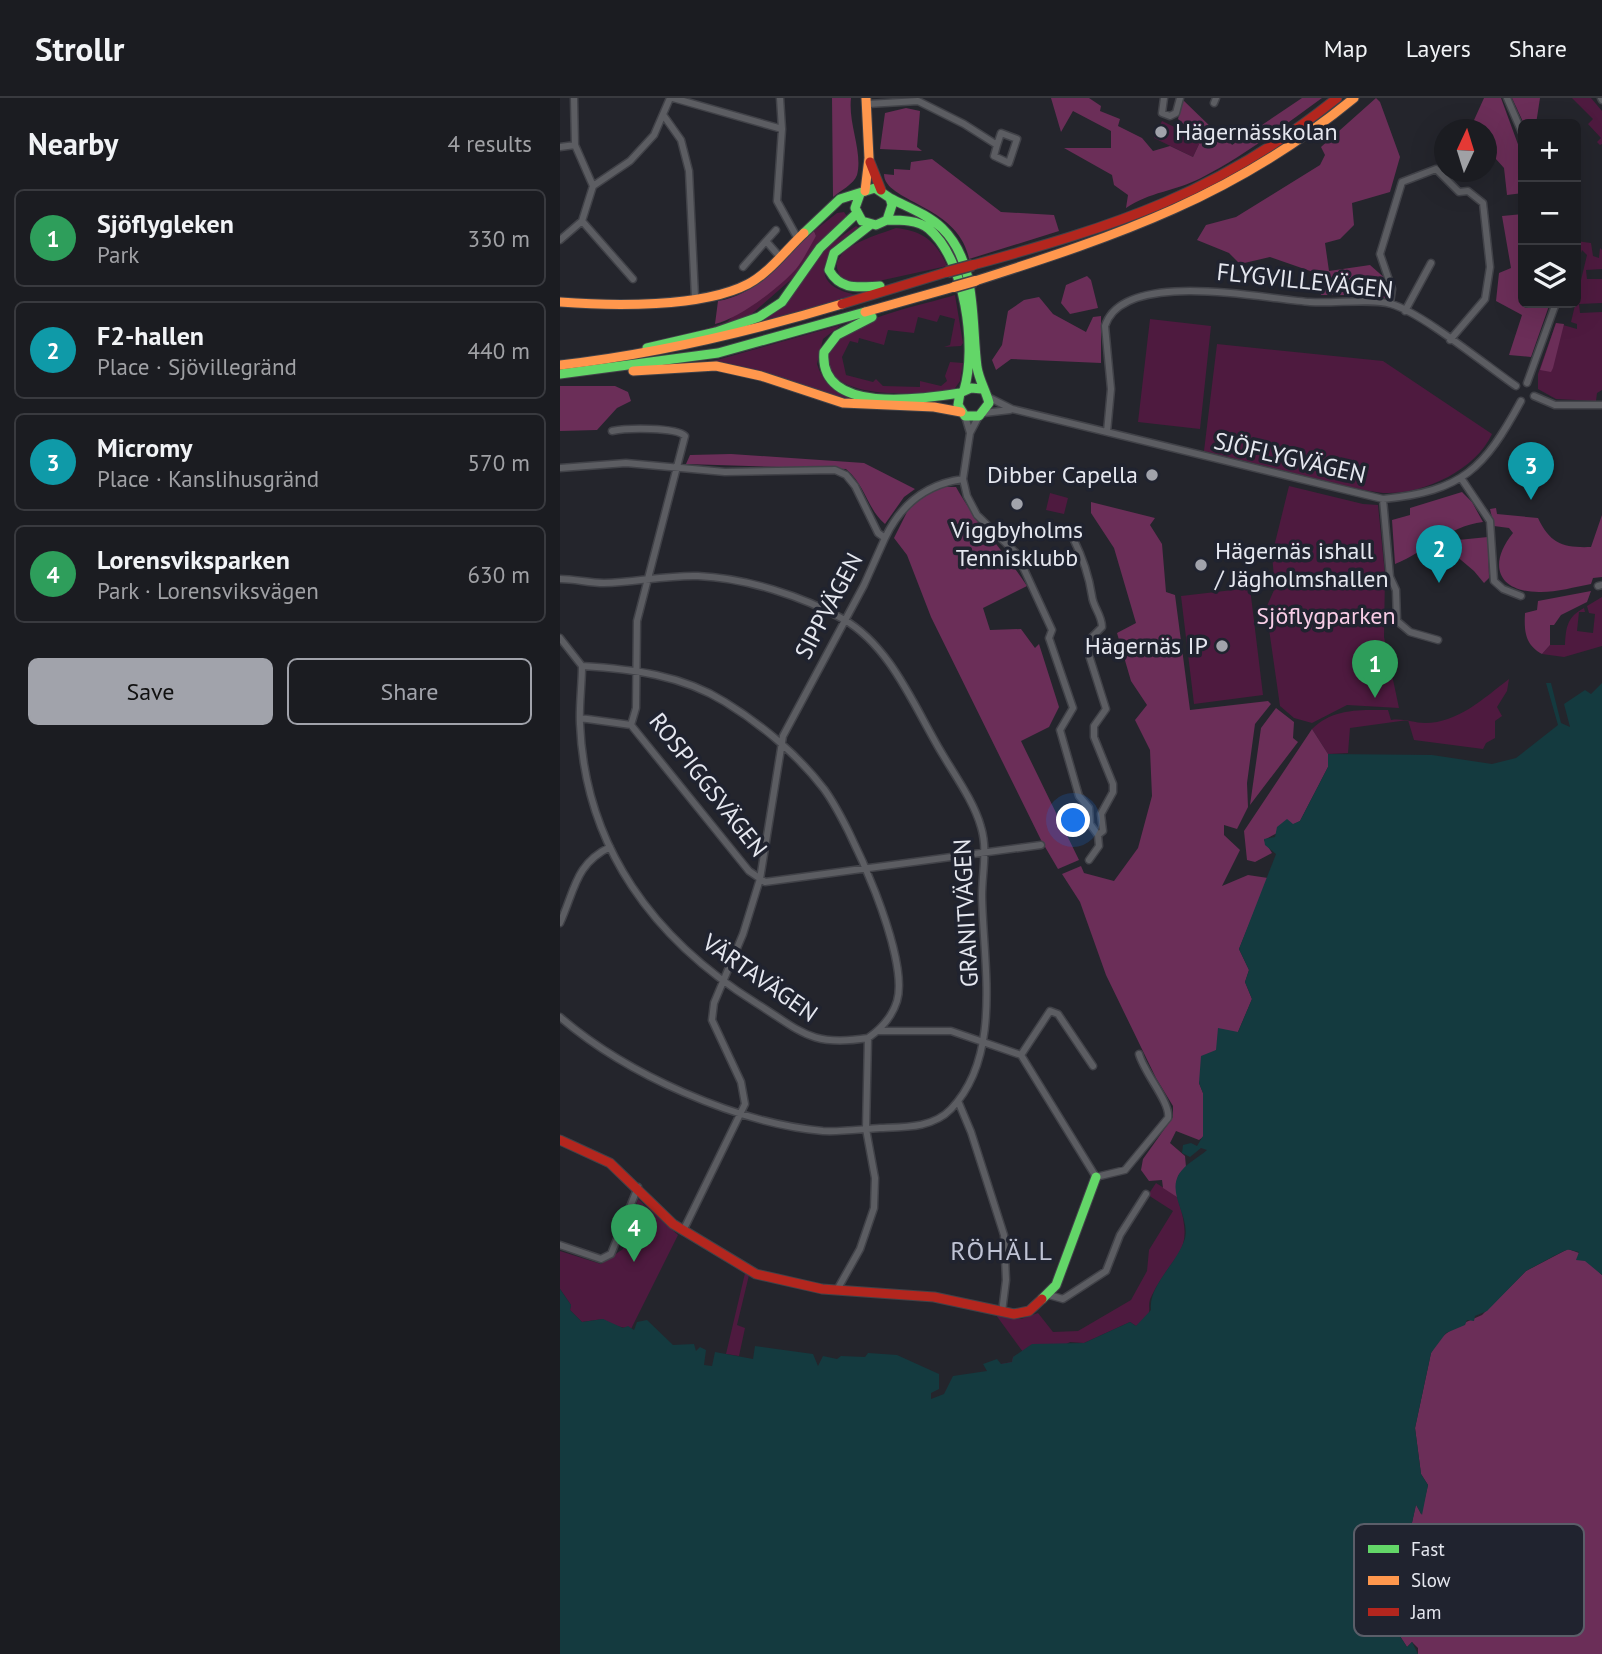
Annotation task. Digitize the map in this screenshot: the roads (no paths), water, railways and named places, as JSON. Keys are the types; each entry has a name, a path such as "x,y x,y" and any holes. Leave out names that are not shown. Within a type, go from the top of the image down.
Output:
{"main road":[{"path":"561,371 689,348 758,330 1138,216 1223,175 1270,148 1337,98"},
{"path":"561,371 719,353 975,281 1134,229 1180,209 1278,155 1354,98"},
{"path":"609,361 636,350 716,332 759,317 782,302 820,248 856,211 863,192 869,158 867,101"},
{"path":"561,371 716,366 761,376 843,403 934,407 963,414 982,415 985,393 970,292 954,242 933,221 890,198 881,190 869,158"},
{"path":"560,302 609,306 695,298 738,290 780,257 840,199 881,190"},
{"path":"887,219 891,213 890,198"},
{"path":"833,207 856,211 870,225"},
{"path":"947,272 856,289 837,282 830,265 832,254 844,241 870,225 887,219 922,225 943,244 964,303 968,362 959,392 963,414"},
{"path":"954,287 847,326 832,338 823,358 833,384 854,395 870,398 959,392 985,393"},
{"path":"560,1140 605,1160 638,1187 663,1216 682,1231 757,1274 800,1286 934,1297 1002,1312 1024,1314 1049,1294 1067,1264 1096,1177"}],"street":[{"path":"574,98 575,145 593,186"},
{"path":"560,240 582,221 593,186 630,161 654,135 671,98 782,129"},
{"path":"780,98 782,129 778,201 799,239"},
{"path":"1164,98 1162,113 1170,116 1176,113 1181,98"},
{"path":"1507,98 1518,123"},
{"path":"867,101 918,101 964,124 997,145"},
{"path":"664,116 681,140 689,171 695,298"},
{"path":"1001,133 1017,139 1009,163 994,156 997,145 1001,133"},
{"path":"560,147 575,145"},
{"path":"1390,303 1392,289 1380,254 1402,182 1436,169 1460,191 1468,191 1483,203 1490,267 1485,299 1450,340"},
{"path":"582,221 633,279"},
{"path":"743,267 776,230"},
{"path":"766,241 780,257"},
{"path":"1405,311 1431,263"},
{"name":"FLYGVILLEVÄGEN","path":"1107,432 1111,389 1105,326 1113,311 1138,297 1170,290 1203,290 1326,303 1390,303 1450,340 1516,386"},
{"path":"1527,383 1554,308"},
{"path":"1527,383 1532,386 1534,396 1529,401 1521,401 1515,395 1516,386 1527,383"},
{"name":"SJÖFLYGVÄGEN","path":"985,393 1012,409 1383,499 1428,492 1461,478 1490,453 1504,435 1521,401"},
{"path":"1534,396 1555,405 1602,405"},
{"name":"SJÖFLYGVÄGEN","path":"982,415 1012,409"},
{"path":"963,414 970,433"},
{"path":"982,415 970,433 963,479 976,515 1017,554 1052,630 1049,638 1073,708 1060,730 1079,796 1089,808 1090,824 1098,835 1099,846 1089,860"},
{"name":"ROSPIGGSVÄGEN","path":"612,431 627,428 684,433 678,466 637,621 636,708 631,724 749,871 760,878"},
{"name":"SIPPVÄGEN","path":"560,468 607,463 678,466 725,472 835,470 851,480 877,533 885,538 780,744 760,878"},
{"path":"1461,478 1490,521 1494,581 1503,589 1521,596"},
{"path":"885,538 912,499 937,485 963,479"},
{"path":"1383,499 1390,577 1396,590 1397,621 1410,632 1438,640"},
{"path":"1073,538 1084,562 1092,596 1102,621 1102,627 1089,640 1088,652 1106,709 1094,726 1094,737 1113,784 1113,792 1101,814 1103,831 1098,835"},
{"name":"GRANITVÄGEN","path":"560,579 601,583 701,576 746,584 788,595 845,620 878,650 912,700 981,827 985,852 982,896 989,994 983,1040 971,1077 958,1101 946,1114 931,1122 866,1129 828,1131 800,1128 743,1113 681,1090 624,1063 597,1047 560,1017"},
{"path":"560,638 582,666 637,672 702,689 741,713 780,744 825,791 855,841 897,960 899,974 897,1000 878,1031 868,1038 866,1129 875,1178 874,1208 865,1239 837,1290"},
{"name":"VÄRTAVÄGEN","path":"582,666 580,718 590,785 610,847 628,882 652,917 722,982 814,1040 849,1041 868,1038"},
{"path":"580,718 631,724"},
{"path":"682,1231 713,1163 743,1113 745,1104 741,1082 712,1020 722,982 743,934 760,878 772,883 1041,845"},
{"path":"560,923 581,869 588,860 610,847"},
{"path":"1021,1055 1050,1011 1058,1014 1093,1066"},
{"path":"878,1031 943,1030 983,1040 1021,1055 1096,1177 1125,1170 1168,1118 1166,1104 1149,1079 1139,1054"},
{"path":"958,1101 1004,1236 1006,1280 1002,1312"},
{"path":"560,1245 601,1259 611,1254 638,1187"},
{"path":"1049,1294 1063,1299 1103,1274 1112,1261 1120,1235 1146,1194"}],"water":[{"path":"1546,683 1551,683 1561,723 1570,727 1564,704 1585,690 1591,694 1602,683 1602,1275 1585,1261 1576,1260 1579,1252 1565,1251 1526,1271 1487,1311 1475,1316 1474,1321 1467,1320 1465,1325 1446,1333 1431,1353 1415,1428 1421,1474 1428,1485 1422,1515 1416,1505 1412,1524 1354,1524 1354,1636 1400,1636 1407,1647 1412,1642 1418,1654 560,1654 560,1289 571,1305 570,1310 582,1322 603,1319 634,1330 637,1322 647,1320 673,1345 694,1344 696,1351 700,1347 706,1350 704,1365 712,1366 715,1352 753,1359 755,1346 813,1354 818,1366 823,1356 837,1359 841,1356 865,1357 868,1353 897,1355 939,1374 939,1389 931,1393 931,1399 944,1394 953,1376 987,1371 983,1364 997,1359 1001,1364 1012,1362 1013,1357 1032,1344 1084,1343 1130,1322 1136,1326 1151,1310 1154,1292 1185,1238 1186,1230 1176,1189 1179,1174 1207,1150 1201,1148 1190,1157 1182,1153 1183,1145 1191,1143 1197,1146 1203,1136 1203,1093 1199,1083 1201,1056 1216,1050 1218,1028 1238,1032 1252,999 1245,982 1249,970 1239,949 1276,854 1265,845 1264,839 1275,837 1277,827 1287,819 1293,824 1300,821 1328,767 1328,754 1432,755 1492,764 1516,758 1558,725"}],"place":[{"name":"Hägernässkolan","path":"1161,132"},
{"name":"Dibber Capella","path":"1152,475"},
{"name":"Micromy","path":"1531,500"},
{"name":"Viggbyholms Tennisklubb","path":"1017,504"},
{"name":"Hägernäs ishall / Jägholmshallen","path":"1201,565"},
{"name":"F2-hallen","path":"1439,583"},
{"name":"Hägernäs IP","path":"1222,646"},
{"name":"Sjöflygleken","path":"1375,698"},
{"name":"Lorensviksparken","path":"634,1262"}],"district":[{"name":"RÖHÄLL","path":"1002,1251"}],"park label":[{"name":"Sjöflygparken","path":"1326,616"}]}
